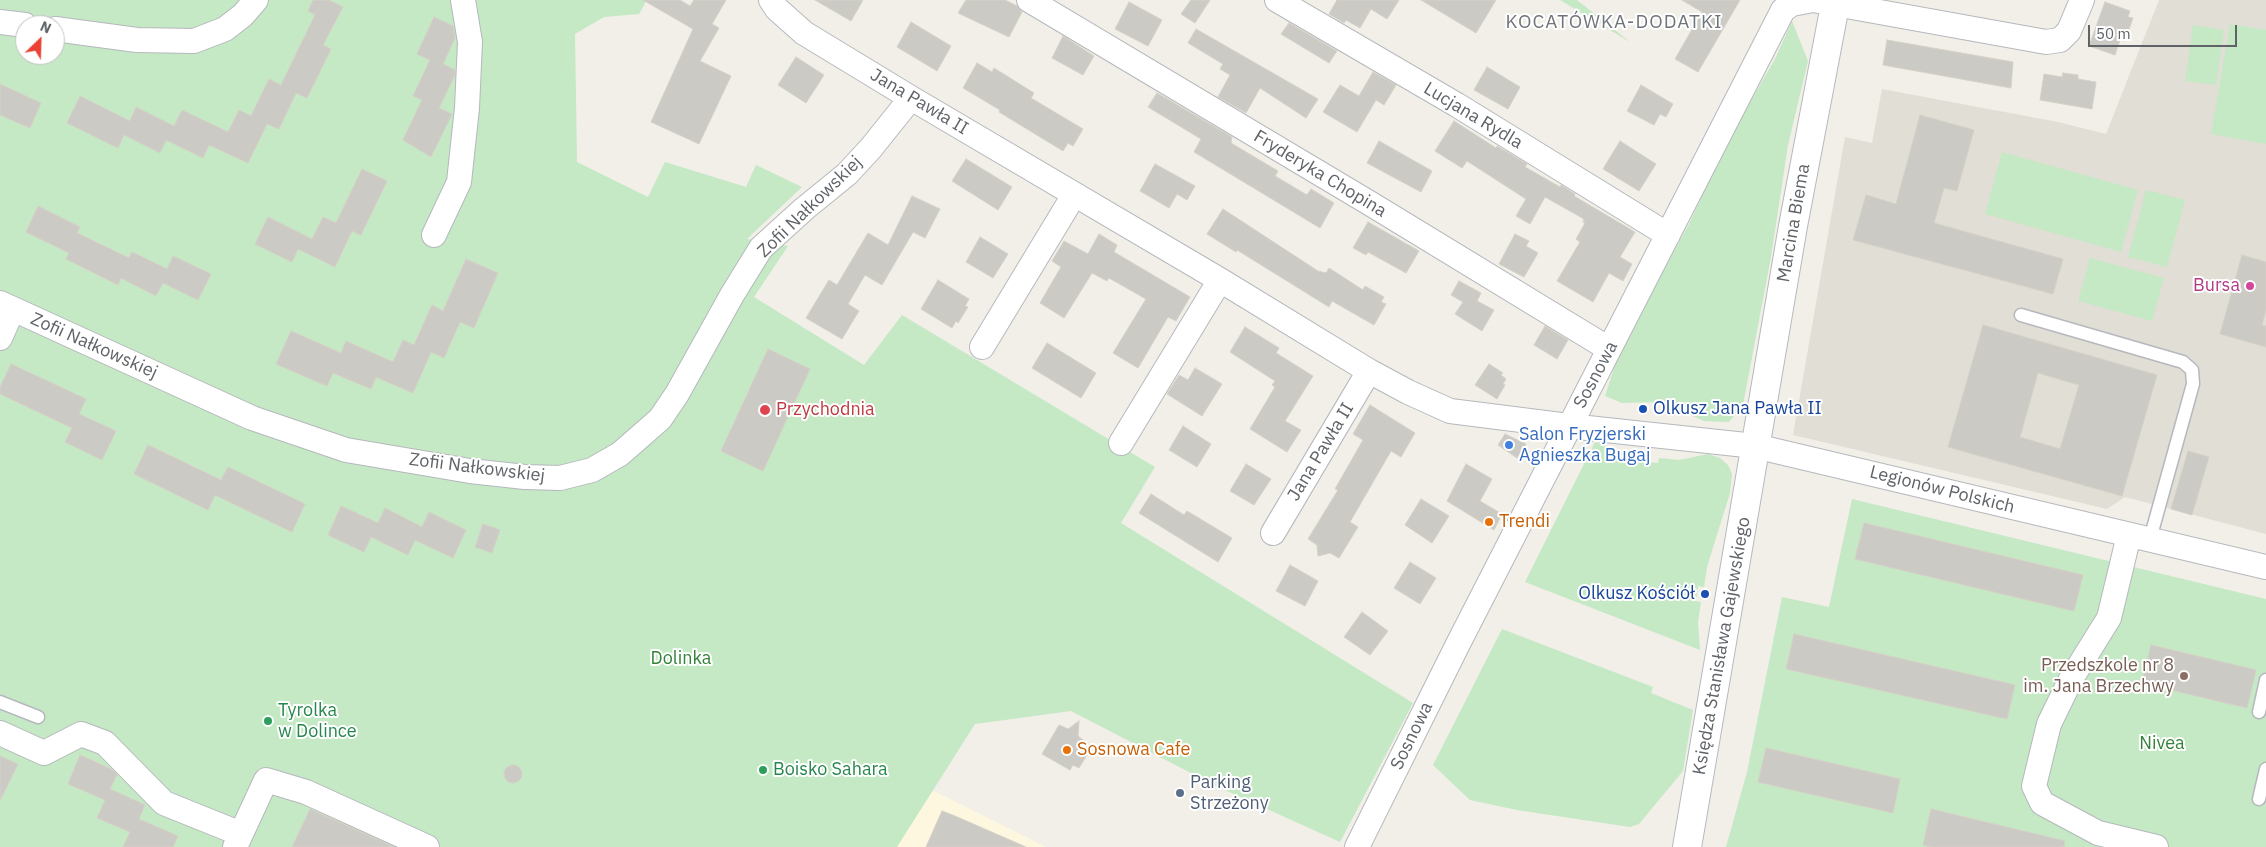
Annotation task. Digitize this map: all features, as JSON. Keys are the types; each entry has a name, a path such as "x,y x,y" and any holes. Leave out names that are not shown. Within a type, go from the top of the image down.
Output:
{"street":[{"path":"65,30 136,40 194,41 225,29 243,15 256,0"},
{"path":"434,235 459,182 467,108 470,42 463,0"},
{"name":"Jana Pawła II","path":"771,0 777,9 804,32 910,98 1220,280 1369,371 1408,392 1450,411 1755,446"},
{"name":"Fryderyka Chopina","path":"1029,0 1371,204 1609,349"},
{"name":"Lucjana Rydla","path":"1277,0 1457,105 1668,235"},
{"name":"Sosnowa","path":"1357,847 1569,426 1783,10 1792,4 1813,0 1836,2"},
{"path":"1836,2 2046,42 2060,40 2069,31 2082,0"},
{"name":"Marcina Biema","path":"1755,446 1793,226 1836,2"},
{"path":"0,22 15,24"},
{"name":"Zofii Nałkowskiej","path":"0,338 6,306 252,418 346,450 470,471 525,477 560,478 592,470 620,454 660,419 677,394 732,295 761,248 804,209 847,174 871,148 910,98"},
{"path":"982,347 1074,195"},
{"path":"1121,443 1220,280"},
{"name":"Jana Pawła II","path":"1273,533 1369,371"},
{"name":"Legionów Polskich","path":"1755,446 2266,566"},
{"name":"Księdza Stanisława Gajewskiego","path":"1687,847 1755,446"},
{"path":"2139,537 2109,618 2071,679 2049,724 2034,786 2042,803 2098,833 2156,847"},
{"path":"0,733 44,753 81,734 105,743 164,803 238,840 266,780 306,792 427,847"}],"lane":[{"path":"2021,315 2183,362 2192,370 2193,384 2139,537"},
{"path":"2259,712 2266,680"},
{"path":"0,702 38,717"},
{"path":"2259,799 2266,769"}],"shaded area":[{"path":"2159,0 2266,0 2266,534 2125,497 2107,509 1793,435 1845,137 1872,143 1882,89 2058,122 2106,134"},
{"path":"922,785 1046,847 895,847"}],"green space":[{"name":"Dolinka","path":"0,0 647,0 639,14 604,17 575,34 577,162 648,197 665,162 746,187 756,165 802,187 747,239 788,246 754,297 864,365 902,315 1155,467 1121,523 1413,703 1340,842 1216,786 1071,711 975,724 897,847 0,847"},
{"path":"1560,0 1577,0 1630,42"},
{"path":"1792,21 1808,61 1788,145 1771,257 1743,405 1729,422 1704,421 1661,402 1622,403 1605,396 1621,347 1689,224 1728,140 1775,59"},
{"path":"2230,24 2266,30 2266,144 2211,134"},
{"path":"2193,25 2224,30 2216,85 2185,81"},
{"path":"2002,152 2138,190 2121,252 1985,214"},
{"path":"2146,190 2185,200 2167,267 2128,257"},
{"path":"2090,258 2164,278 2152,321 2078,301"},
{"path":"1595,442 1630,455 1649,458 1649,462 1658,463 1659,458 1679,460 1708,454 1720,458 1728,465 1732,474 1730,493 1707,567 1704,587 1698,586 1696,601 1701,602 1698,622 1700,650 1525,582"},
{"name":"Nivea","path":"1852,499 2266,599 2266,847 1726,847 1747,772 1782,597 1829,607"},
{"path":"1502,629 1653,687 1651,693 1693,710 1683,771 1639,824 1630,827 1517,810 1470,800 1433,765"}],"building":[{"path":"313,0 329,0 343,7 323,45 331,49 307,98 296,93 279,129 267,124 248,163 209,145 203,158 166,140 160,153 124,135 118,148 67,123 80,96 130,121 136,107 174,126 182,110 228,132 239,110 251,116 269,79 281,85 315,15 308,11"},
{"path":"643,0 680,0 690,6 694,0 726,0 712,24 719,28 700,61 731,76 699,144 651,122 693,29"},
{"path":"815,0 863,0 851,21"},
{"path":"966,0 1005,0 1017,6 1022,12 1009,37 958,13"},
{"path":"1191,0 1210,0 1195,23 1181,14"},
{"path":"1337,0 1399,0 1387,19 1371,9 1360,28 1346,20 1344,23 1329,14"},
{"path":"1421,0 1496,0 1476,33"},
{"path":"1682,0 1740,0 1698,72 1675,59 1702,12"},
{"path":"1129,2 1162,20 1148,46 1115,29"},
{"path":"2105,2 2130,11 2128,17 2133,18 2125,41 2120,40 2115,55 2089,46"},
{"path":"434,17 453,26 455,38 443,64 455,70 455,75 439,108 452,114 431,157 403,140 422,100 413,96 430,60 417,54"},
{"path":"911,22 951,46 937,71 897,47"},
{"path":"1289,23 1337,51 1329,63 1281,34"},
{"path":"1196,29 1318,99 1306,118 1260,88 1246,113 1218,97 1230,75 1220,69 1223,64 1188,43"},
{"path":"1063,36 1094,56 1083,75 1052,58"},
{"path":"1887,40 2013,62 2011,88 1883,65"},
{"path":"796,57 824,75 806,103 778,85"},
{"path":"977,63 992,72 994,68 1034,93 1031,98 1083,129 1073,146 1068,143 1063,151 963,88"},
{"path":"1487,67 1520,87 1508,109 1474,90"},
{"path":"1373,72 1396,85 1384,105 1376,100 1357,132 1323,112 1340,85 1359,96"},
{"path":"2063,73 2078,75 2078,79 2096,82 2092,109 2040,100 2044,74 2062,77"},
{"path":"0,84 41,103 30,128 0,115"},
{"path":"1641,85 1673,104 1666,117 1660,114 1654,125 1627,111"},
{"path":"1157,93 1232,137 1231,143 1278,171 1275,176 1307,195 1311,189 1334,203 1320,228 1194,152 1201,139 1148,107"},
{"path":"1920,115 1974,130 1957,191 1944,188 1934,223 2063,259 2053,294 1853,240 1866,195 1896,204"},
{"path":"1454,121 1496,148 1497,146 1527,164 1525,167 1560,187 1561,185 1575,194 1574,196 1635,232 1620,257 1632,264 1623,281 1609,273 1593,302 1557,281 1580,242 1576,239 1585,223 1583,222 1584,219 1545,197 1530,224 1516,216 1526,199 1467,161 1462,168 1435,151"},
{"path":"1379,141 1432,171 1421,192 1367,163"},
{"path":"1620,141 1656,164 1639,191 1603,169"},
{"path":"966,159 1012,187 998,210 952,181"},
{"path":"1155,164 1195,186 1187,200 1177,194 1169,208 1140,191"},
{"path":"362,169 387,181 361,235 352,231 335,267 298,249 292,262 255,244 268,217 312,239 323,217 336,223"},
{"path":"912,196 940,209 925,238 913,232 882,285 865,275 848,304 859,311 842,339 806,318 829,280 837,285 868,233 888,245"},
{"path":"38,206 80,227 77,233 129,258 132,252 167,269 173,256 211,274 198,300 163,283 156,296 121,278 118,285 66,259 69,253 26,232"},
{"path":"1223,209 1318,271 1326,273 1329,268 1363,290 1365,286 1384,297 1381,302 1386,304 1374,325 1332,301 1329,307 1237,250 1236,252 1207,234"},
{"path":"1368,222 1419,251 1406,273 1368,252 1366,255 1353,248"},
{"path":"1099,234 1117,245 1114,252 1190,297 1176,321 1168,317 1138,368 1113,353 1146,299 1109,278 1107,281 1092,273 1064,318 1040,303 1061,267 1052,261 1064,241 1088,254"},
{"path":"1515,234 1529,241 1526,246 1538,253 1524,277 1499,264"},
{"path":"980,237 1008,254 993,278 966,262"},
{"name":"Bursa","path":"2242,255 2266,262 2266,310 2262,325 2266,326 2266,347 2220,334"},
{"path":"466,259 498,273 474,328 460,322 444,358 431,352 413,393 376,377 371,389 333,373 327,386 276,364 291,331 341,353 346,341 393,362 403,340 414,345 432,305 443,311"},
{"path":"938,280 969,299 965,306 968,307 958,323 956,321 952,328 921,309"},
{"path":"1459,281 1481,293 1477,301 1494,310 1482,331 1455,314 1463,302 1451,295"},
{"path":"1983,325 2157,375 2122,496 1948,447","holes":["2038,373 2079,385 2060,449 2020,437"]},
{"path":"1545,326 1568,340 1557,359 1534,345"},
{"path":"1245,327 1279,348 1276,353 1313,376 1285,421 1301,430 1287,452 1250,429 1275,387 1272,385 1275,381 1230,352"},
{"path":"1047,343 1096,373 1081,398 1032,368"},
{"name":"Przychodnia","path":"768,349 810,369 763,471 721,451"},
{"path":"11,364 86,399 79,414 116,431 102,460 65,442 72,428 0,394 0,387"},
{"path":"1489,364 1503,373 1501,375 1506,379 1503,384 1505,385 1497,399 1475,385"},
{"path":"1195,368 1222,384 1202,416 1167,394 1179,375 1188,380"},
{"path":"1370,405 1415,433 1401,457 1391,451 1350,522 1358,527 1339,558 1330,553 1318,556 1317,545 1308,539 1338,490 1335,489 1363,440 1353,434"},
{"path":"1183,426 1211,444 1197,467 1169,450"},
{"path":"1505,434 1526,444 1517,458 1498,445"},
{"path":"148,445 221,480 228,467 305,504 292,532 215,495 208,510 134,474"},
{"path":"2188,451 2209,457 2192,515 2171,509"},
{"path":"1246,464 1271,479 1254,505 1230,491"},
{"path":"1466,464 1492,479 1480,501 1502,514 1494,530 1447,501"},
{"path":"1151,494 1184,515 1187,511 1232,538 1218,562 1139,513"},
{"path":"1421,499 1449,516 1432,543 1405,525"},
{"path":"341,506 378,523 385,508 422,527 429,512 466,530 453,558 415,540 408,555 371,537 364,552 328,535"},
{"path":"1864,523 2083,575 2074,611 1855,559"},
{"path":"483,524 500,530 492,553 475,547"},
{"path":"1410,562 1436,578 1420,604 1394,588"},
{"path":"1290,565 1318,581 1305,606 1276,591"},
{"path":"1362,612 1388,631 1370,655 1344,637"},
{"path":"1794,634 2015,685 2007,719 1786,669"},
{"path":"2151,645 2256,670 2247,708 2142,683"},
{"name":"Sosnowa Cafe","path":"1079,721 1078,736 1092,747 1079,768 1073,765 1070,770 1042,754 1059,725 1068,729"},
{"path":"1766,748 1900,779 1893,813 1758,782"},
{"path":"80,755 111,769 117,774 110,789 145,805 139,819 178,836 173,847 123,847 130,832 97,818 105,800 68,784"},
{"path":"0,756 18,764 0,801"},
{"path":"509,765 517,765 522,770 520,781 509,783 504,778 504,770"},
{"path":"310,809 394,847 292,847"},
{"path":"1931,809 2065,841 2064,847 1931,847 1923,845"},
{"path":"942,811 955,816 1026,847 926,847"}],"place":[{"name":"Bursa","path":"2250,286"},
{"name":"Olkusz Jana Pawła II","path":"1643,409"},
{"name":"Przychodnia","path":"765,410"},
{"name":"Salon Fryzjerski Agnieszka Bugaj","path":"1509,445"},
{"name":"Trendi","path":"1489,522"},
{"name":"Olkusz Kościół","path":"1705,594"},
{"name":"Przedszkole nr 8 im. Jana Brzechwy","path":"2184,676"},
{"name":"Tyrolka w Dolince","path":"268,721"},
{"name":"Sosnowa Cafe","path":"1067,750"},
{"name":"Boisko Sahara","path":"763,770"},
{"name":"Parking Strzeżony","path":"1180,793"}],"district":[{"name":"KOCATÓWKA-DODATKI","path":"1614,23"}]}
